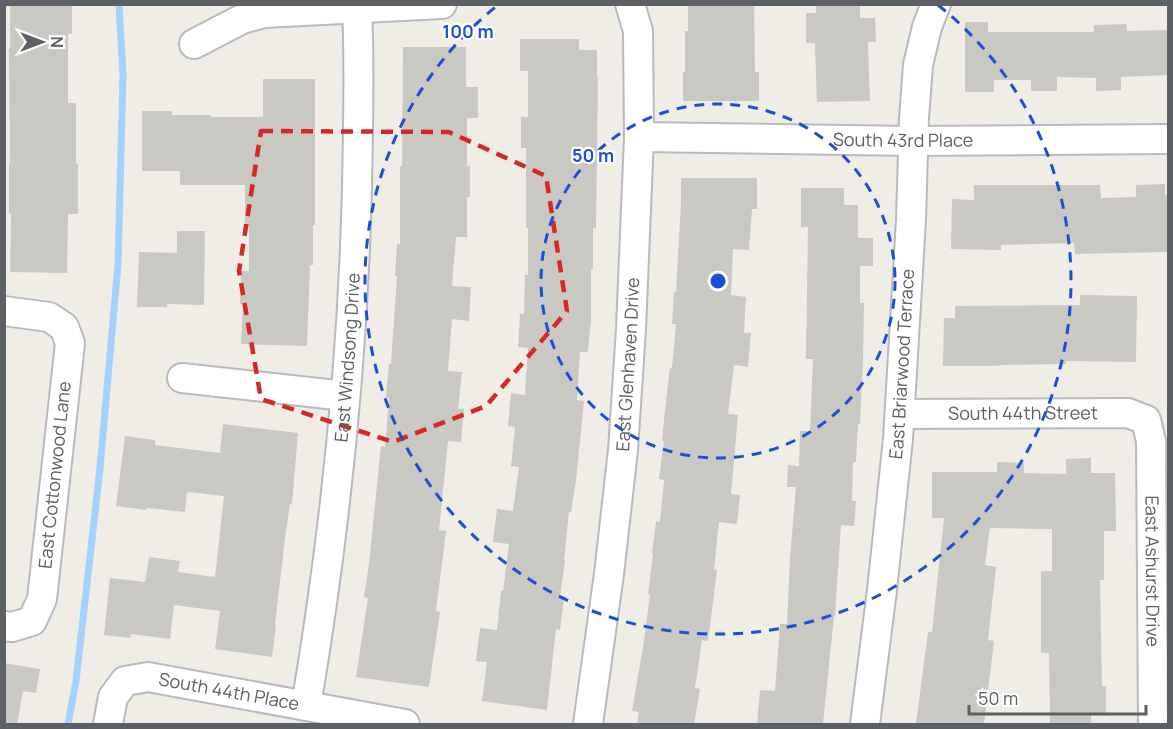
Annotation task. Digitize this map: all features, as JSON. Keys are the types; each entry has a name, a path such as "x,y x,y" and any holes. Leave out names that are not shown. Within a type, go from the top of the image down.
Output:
{"street":[{"path":"194,44 242,19 264,13 442,4"},
{"name":"East Briarwood Terrace","path":"865,724 882,590 900,414 918,65 927,27 936,4"},
{"name":"East Glenhaven Drive","path":"588,724 609,574 623,450 631,329 639,137 638,32 630,5"},
{"name":"East Windsong Drive","path":"306,706 336,500 355,266 358,148 357,9"},
{"name":"South 43rd Place","path":"639,137 913,141 1168,139"},
{"name":"East Cottonwood Lane","path":"4,312 49,317 64,327 70,343 42,599 18,623"},
{"path":"182,378 345,396"},
{"name":"South 44th Street","path":"900,414 1128,413 1146,420"},
{"name":"East Ashurst Drive","path":"1146,420 1151,441 1153,724"},
{"name":"South 44th Place","path":"108,724 113,697 125,681 148,677 405,724"}],"highlighted area":[{"path":"261,131 449,132 546,176 567,311 486,406 393,442 261,399 239,271"}],"building":[{"path":"10,4 72,4 72,34 68,34 68,103 76,103 78,214 68,214 67,273 10,272"},
{"path":"688,4 754,4 755,72 759,72 759,101 683,101"},
{"path":"816,4 860,4 860,18 875,18 876,42 868,42 870,101 817,102 815,43 806,43 806,13 816,13"},
{"path":"965,22 988,22 988,32 1094,32 1094,25 1126,24 1127,31 1168,30 1168,75 1121,77 1121,90 1096,91 1096,78 1057,77 1057,91 1031,91 1031,80 994,80 994,92 965,92"},
{"path":"520,39 579,39 579,50 597,50 596,228 593,228 591,319 588,352 580,352 577,400 584,401 560,597 564,598 560,630 556,629 547,710 482,701 487,662 476,661 480,628 497,630 509,544 493,542 497,509 513,511 519,467 511,466 515,427 508,426 511,393 525,395 528,348 518,347 520,314 524,314 525,275 528,275 526,148 521,148 521,117 528,117 528,71 520,71"},
{"path":"403,47 466,47 466,87 478,87 478,118 467,118 467,166 470,166 470,197 467,197 467,237 456,237 452,286 471,287 469,321 452,319 448,371 462,372 458,409 464,409 461,442 448,441 439,530 446,531 436,611 440,612 429,687 356,677 368,598 364,597 381,446 385,447 389,398 386,397 389,364 391,364 397,244 400,244"},
{"path":"263,79 315,79 315,225 313,225 313,265 310,265 307,346 241,344 243,304 240,304 241,271 249,271 249,225 245,225 245,185 180,185 180,171 142,171 142,111 172,111 172,115 211,115 211,117 263,117"},
{"path":"681,178 757,178 757,209 752,209 749,250 733,249 731,295 746,297 744,333 751,333 748,367 734,365 728,414 738,415 731,494 740,495 737,524 719,522 714,570 717,570 708,641 702,640 695,688 700,689 694,724 637,724 639,712 632,711 650,594 648,594 656,521 660,522 664,480 659,479 676,324 672,324 674,292 676,292"},
{"path":"1165,184 1165,195 1168,195 1168,252 1075,254 1074,243 1001,245 1001,250 951,249 952,199 974,200 974,185 1100,185 1101,198 1136,197 1136,185"},
{"path":"801,188 844,188 844,205 858,205 858,238 873,238 873,266 860,266 860,303 864,303 863,360 860,424 858,424 856,462 853,462 852,501 856,501 854,526 841,525 835,616 823,724 757,724 760,690 775,691 780,624 787,624 796,487 787,487 788,465 799,466 800,431 810,431 813,359 806,359 808,227 801,227"},
{"path":"177,231 205,231 204,305 167,304 167,307 137,307 139,252 177,253"},
{"path":"1080,295 1137,296 1136,362 1066,361 1066,364 943,366 944,318 955,318 955,306 1080,305"},
{"path":"223,424 298,433 292,504 290,504 284,546 272,657 215,649 220,611 174,605 170,639 131,634 130,638 104,635 110,578 145,582 149,557 180,561 178,572 215,577 224,496 187,492 185,512 116,506 125,436 155,440 155,445 220,453"},
{"path":"1091,458 1091,473 1115,473 1116,531 1104,531 1104,580 1100,580 1102,686 1106,686 1106,713 1091,713 1091,724 1050,724 1049,653 1041,653 1041,571 1052,571 1052,529 990,528 985,565 996,567 988,640 994,641 984,724 916,724 928,632 932,632 944,518 932,518 932,472 997,472 997,462 1024,463 1024,473 1066,474 1066,459"},
{"path":"4,663 40,669 36,693 23,691 17,724 4,724"}],"waterway":[{"path":"68,724 76,681 100,468 118,264 123,75 119,4"}]}
